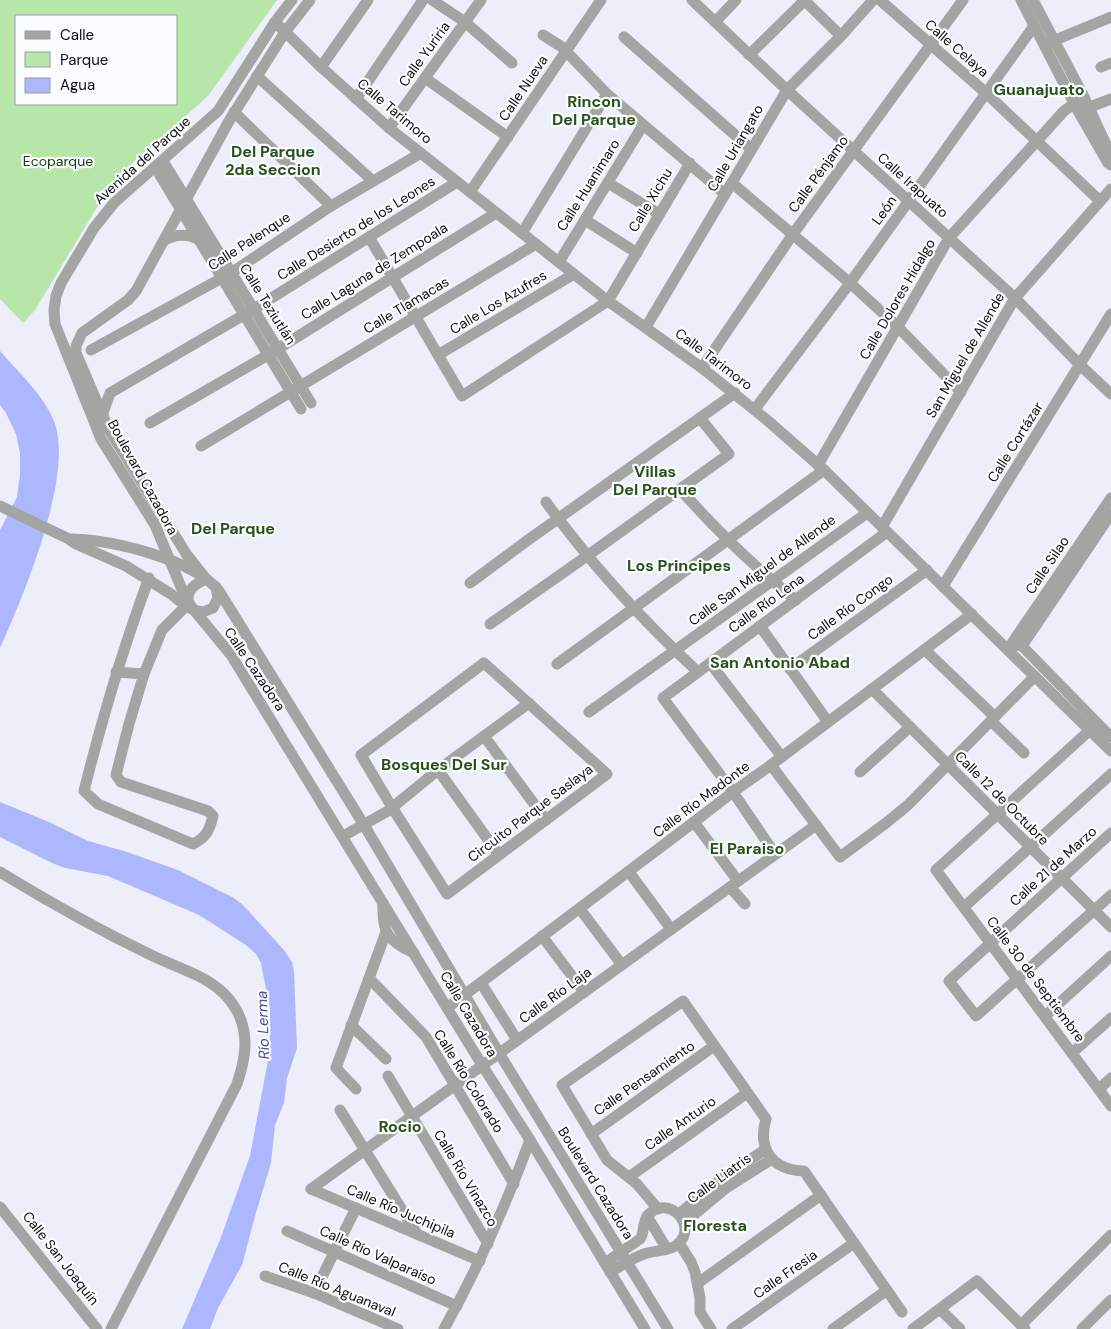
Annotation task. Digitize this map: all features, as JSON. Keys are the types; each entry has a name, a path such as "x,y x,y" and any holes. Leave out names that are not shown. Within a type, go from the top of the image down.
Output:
{"street":[{"name":"Avenida del Parque","path":"72,355 55,324 56,296 61,283 103,215 218,111 275,22 292,0"},
{"path":"72,355 82,333 128,300 136,291 234,112 286,32 310,0"},
{"path":"321,67 368,0"},
{"path":"356,99 424,0"},
{"name":"Calle Yuriria","path":"432,0 465,22"},
{"name":"Calle Yuriria","path":"389,128 481,0"},
{"name":"Calle Nueva","path":"470,192 601,0"},
{"name":"Calle Irapuato","path":"692,0 853,151 1015,298 1080,365 1109,388"},
{"path":"714,22 736,0"},
{"path":"749,54 804,0 841,36"},
{"name":"Calle Uriangato","path":"646,327 787,90 841,36 873,0"},
{"name":"Calle Celaya","path":"880,0 986,93 1100,201"},
{"name":"Calle Pénjamo","path":"702,368 793,234 963,0"},
{"path":"1021,0 1034,26 1049,43"},
{"path":"1033,0 1049,43 1108,163 1111,165"},
{"path":"1049,43 1111,16"},
{"name":"Calle Tarimoro","path":"275,22 356,99 420,153 608,301 702,368 755,409 885,529 1111,751"},
{"path":"465,22 512,63"},
{"name":"León","path":"755,409 850,283 1034,26"},
{"path":"543,35 566,51 607,94 725,194"},
{"path":"624,37 751,149"},
{"path":"257,76 373,181"},
{"path":"425,78 508,137"},
{"path":"522,232 607,94"},
{"name":"Calle Dolores Hidalgo","path":"557,664 728,540 821,468 949,238 1064,111 1081,105 1111,99"},
{"path":"1081,105 1111,155"},
{"path":"234,112 331,206"},
{"name":"Calle Huanimaro","path":"559,262 643,124"},
{"name":"Calle Palenque","path":"91,350 226,275 331,206 420,153"},
{"name":"Calle Xichu","path":"608,301 690,163"},
{"name":"Calle Teziutlán","path":"159,164 306,406"},
{"name":"Calle Desierto de los Leones","path":"97,428 110,393 249,312 457,182"},
{"path":"608,183 660,214"},
{"path":"732,183 850,283 898,327 961,392"},
{"name":"San Miguel de Allende","path":"885,529 1015,298 1111,189"},
{"name":"Calle Teziutlán","path":"184,205 198,238 226,275"},
{"name":"Calle Laguna de Zempoala","path":"150,422 273,352 496,213"},
{"name":"Calle Xichu","path":"585,220 637,253"},
{"path":"165,240 178,235 198,238"},
{"path":"369,237 462,396 608,301"},
{"name":"Calle Tlamacas","path":"201,446 536,244"},
{"name":"Calle Los Azufres","path":"438,356 574,274"},
{"name":"Calle Cortázar","path":"944,586 1111,314"},
{"name":"Boulevard Cazadora","path":"72,355 109,430 186,555 206,579"},
{"name":"Boulevard Cazadora","path":"72,355 101,439 155,525 189,606"},
{"path":"470,583 735,393"},
{"path":"490,624 729,454 700,418"},
{"path":"680,489 728,540 772,581 796,600"},
{"name":"Calle Silao","path":"1008,649 1111,498"},
{"path":"546,502 587,556 633,609 674,651 698,672"},
{"path":"0,506 62,536"},
{"name":"Calle San Miguel de Allende","path":"589,712 867,513"},
{"name":"Calle Silao","path":"1022,646 1111,514"},
{"path":"136,549 145,547 152,542 156,534 155,525"},
{"name":"Calle Río Lena","path":"733,792 663,698 796,600 885,529"},
{"name":"Calle Cazadora","path":"62,536 136,549 170,560 206,579 216,587 362,823 499,1053"},
{"name":"Calle Cazadora","path":"62,536 149,578 189,606 231,656 530,1140"},
{"name":"Calle Río Congo","path":"790,669 927,570"},
{"path":"149,578 116,672 84,791 98,804 193,844 202,840 210,827 213,816 208,811 121,782 116,775 144,674 162,630 189,606"},
{"path":"189,606 188,594 190,589 206,579"},
{"path":"189,606 203,612 213,608 218,598 216,587"},
{"name":"Calle Río Madonte","path":"447,1008 972,614"},
{"path":"760,626 828,722"},
{"path":"1008,649 1013,645 1022,646 1111,736"},
{"path":"925,650 1024,753"},
{"name":"Circuito Parque Saslaya","path":"484,663 529,703 608,774 447,894 361,755 484,663"},
{"path":"710,663 782,757"},
{"path":"116,672 144,674"},
{"path":"771,765 840,857 908,805 1035,676"},
{"name":"Calle 12 de Octubre","path":"872,689 1111,927"},
{"path":"341,833 392,805 529,703"},
{"path":"860,772 910,727"},
{"path":"998,814 1090,730"},
{"path":"484,736 546,820"},
{"path":"438,770 499,855"},
{"path":"964,907 1111,774"},
{"path":"733,792 775,854"},
{"name":"Calle 30 de Septiembre","path":"998,814 936,870 1111,1106"},
{"path":"694,822 745,904"},
{"name":"Calle Río Laja","path":"311,1189 816,825"},
{"name":"Calle 21 de Marzo","path":"1017,979 976,1016 949,981 1111,833"},
{"path":"0,872 153,956 201,977 222,992 237,1012 245,1035 245,1060 237,1084 110,1329"},
{"path":"629,872 672,929"},
{"path":"1017,979 1111,895"},
{"path":"383,903 386,932 397,945 414,952"},
{"path":"580,909 622,965"},
{"path":"356,1088 336,1068 386,932"},
{"path":"542,936 584,992"},
{"path":"1045,1016 1111,956"},
{"name":"Calle Río Colorado","path":"369,978 426,1037 514,1184"},
{"path":"481,983 517,1040"},
{"path":"608,1268 624,1258 640,1239 647,1216 658,1208 645,1192 607,1160 562,1085 682,1001 766,1120 763,1129 763,1140 769,1154 782,1166 792,1170 804,1171 902,1312"},
{"path":"1072,1053 1111,1018"},
{"path":"351,1025 386,1059"},
{"name":"Calle Pensamiento","path":"591,1134 714,1046"},
{"name":"Boulevard Cazadora","path":"499,1053 668,1329"},
{"name":"Calle Río Vinazco","path":"388,1076 488,1244"},
{"path":"1099,1090 1111,1078"},
{"name":"Calle Anturio","path":"629,1177 747,1093"},
{"path":"340,1110 417,1234"},
{"path":"444,1329 488,1244 514,1184 530,1140"},
{"path":"530,1140 645,1329"},
{"name":"Calle Liatris","path":"682,1218 721,1180 769,1154"},
{"name":"Calle Río Juchipila","path":"311,1189 480,1261"},
{"path":"698,1283 821,1195"},
{"name":"Calle San Joaquín","path":"0,1206 96,1329"},
{"path":"314,1294 356,1208"},
{"name":"Calle Liatris","path":"658,1208 669,1208 682,1218 684,1234 679,1243"},
{"path":"647,1216 667,1249"},
{"name":"Calle Río Valparaíso","path":"287,1232 457,1306"},
{"path":"913,1329 976,1282 1023,1327 1111,1235"},
{"path":"624,1258 667,1249 679,1243 691,1262 698,1283 700,1312 711,1329"},
{"name":"Calle Fresia","path":"732,1329 854,1243"},
{"name":"Calle Río Aguanaval","path":"265,1276 398,1329"},
{"path":"833,1329 887,1290"},
{"path":"1082,1329 1111,1300"},
{"path":"940,1309 960,1329"}],"green space":[{"name":"Ecoparque","path":"0,0 277,0 208,96 113,181 35,310 23,323 0,299"}],"water":[{"path":"0,351 43,401 54,421 59,444 58,472 44,535 33,568 0,648 0,530 17,497 20,453 16,434 0,405"},
{"path":"0,802 49,822 88,841 124,851 178,870 232,897 242,904 284,950 292,962 297,1048 287,1078 284,1103 275,1125 271,1163 242,1265 218,1308 210,1329 182,1329 220,1240 250,1156 270,1050 270,1009 261,963 256,954 246,945 199,915 108,876 65,868 52,863 0,837"}],"district":[{"name":"Guanajuato","path":"1039,89"},
{"name":"Rincon Del Parque","path":"594,110"},
{"name":"Del Parque 2da Seccion","path":"273,160"},
{"name":"Villas Del Parque","path":"655,480"},
{"name":"Del Parque","path":"233,528"},
{"name":"Los Principes","path":"679,565"},
{"name":"San Antonio Abad","path":"780,662"},
{"name":"Bosques Del Sur","path":"444,764"},
{"name":"El Paraiso","path":"747,848"},
{"name":"Rocio","path":"400,1126"},
{"name":"Floresta","path":"715,1225"}],"water label":[{"name":"Río Lerma","path":"263,1025"}]}
